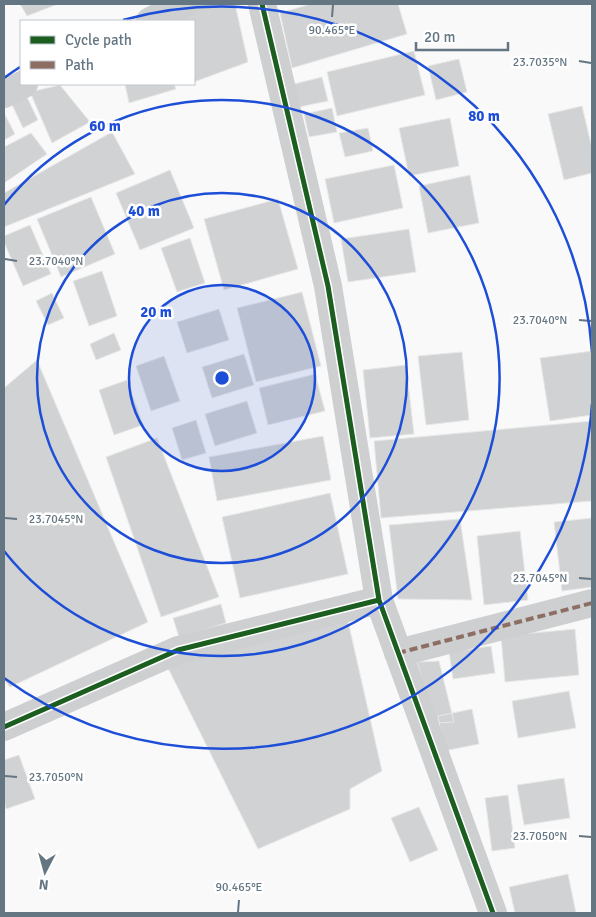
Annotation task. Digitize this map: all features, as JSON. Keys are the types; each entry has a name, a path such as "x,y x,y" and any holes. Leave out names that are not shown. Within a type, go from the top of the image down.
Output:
{"street":[{"path":"152,20 185,4"},
{"path":"262,4 328,286 379,600 493,913"},
{"path":"4,94 22,85"},
{"path":"4,726 178,650 379,600"},
{"path":"398,653 592,603"}],"building":[{"path":"20,4 58,4 27,16"},
{"path":"176,4 235,4 248,62 195,82 195,20 177,20"},
{"path":"311,4 398,4 407,34 292,68 280,13"},
{"path":"414,51 425,95 337,116 327,72"},
{"path":"459,59 467,92 436,100 428,66"},
{"path":"322,77 328,101 299,107 294,84"},
{"path":"60,85 90,122 52,143 30,92"},
{"path":"125,85 174,85 176,89 129,103"},
{"path":"23,89 38,120 23,128 8,96"},
{"path":"582,106 592,148 592,173 564,180 548,114"},
{"path":"332,108 337,132 309,137 304,114"},
{"path":"4,113 15,134 4,140"},
{"path":"450,118 459,166 409,176 399,128"},
{"path":"368,128 373,151 345,157 339,133"},
{"path":"112,132 135,174 4,227 4,193"},
{"path":"31,133 47,154 4,183 4,147"},
{"path":"394,165 403,208 334,223 325,179"},
{"path":"170,170 194,228 140,250 116,193"},
{"path":"470,175 479,223 428,233 419,186"},
{"path":"91,197 115,254 61,277 37,219"},
{"path":"278,199 298,269 224,290 204,219"},
{"path":"30,225 51,274 23,286 4,242 4,236"},
{"path":"409,229 416,272 348,282 341,239"},
{"path":"190,238 205,283 177,292 161,248"},
{"path":"102,271 117,316 89,326 73,281"},
{"path":"302,292 321,366 256,382 237,308"},
{"path":"52,293 64,318 48,325 36,301"},
{"path":"219,309 229,340 187,353 177,322"},
{"path":"114,333 121,350 96,360 90,344"},
{"path":"592,351 592,415 550,421 540,358"},
{"path":"462,352 469,420 426,425 418,356"},
{"path":"244,354 254,385 212,398 202,367"},
{"path":"164,356 180,401 151,411 136,366"},
{"path":"37,360 148,622 10,687 4,680 4,388"},
{"path":"406,365 414,434 370,438 363,370"},
{"path":"315,374 325,411 268,425 259,388"},
{"path":"127,380 143,425 114,435 99,390"},
{"path":"247,401 257,433 215,446 205,414"},
{"path":"196,420 206,453 182,460 172,428"},
{"path":"592,421 592,501 381,518 374,441"},
{"path":"323,436 331,480 217,501 209,457"},
{"path":"157,438 219,597 161,617 106,457"},
{"path":"330,493 348,574 240,598 222,517"},
{"path":"592,518 592,587 562,591 554,522"},
{"path":"460,519 472,600 398,599 389,525"},
{"path":"520,531 528,600 484,605 477,536"},
{"path":"343,599 382,771 350,789 350,809 258,849 158,648"},
{"path":"221,604 226,623 179,637 173,618"},
{"path":"575,629 579,675 505,682 501,636"},
{"path":"491,646 495,673 453,679 449,652"},
{"path":"439,661 454,722 435,723 417,662"},
{"path":"569,691 576,728 518,738 512,701"},
{"path":"472,709 479,744 444,751 438,716"},
{"path":"19,755 35,799 6,809 4,801 4,760"},
{"path":"564,778 570,818 524,825 517,785"},
{"path":"508,795 515,848 492,851 485,798"},
{"path":"419,807 438,850 410,862 391,818"},
{"path":"568,874 576,913 515,913 509,887"}],"marked path":[{"path":"398,653 592,603"}],"cycle path":[{"path":"262,4 328,286 379,600 493,913"},
{"path":"4,727 178,650 379,600"}]}
